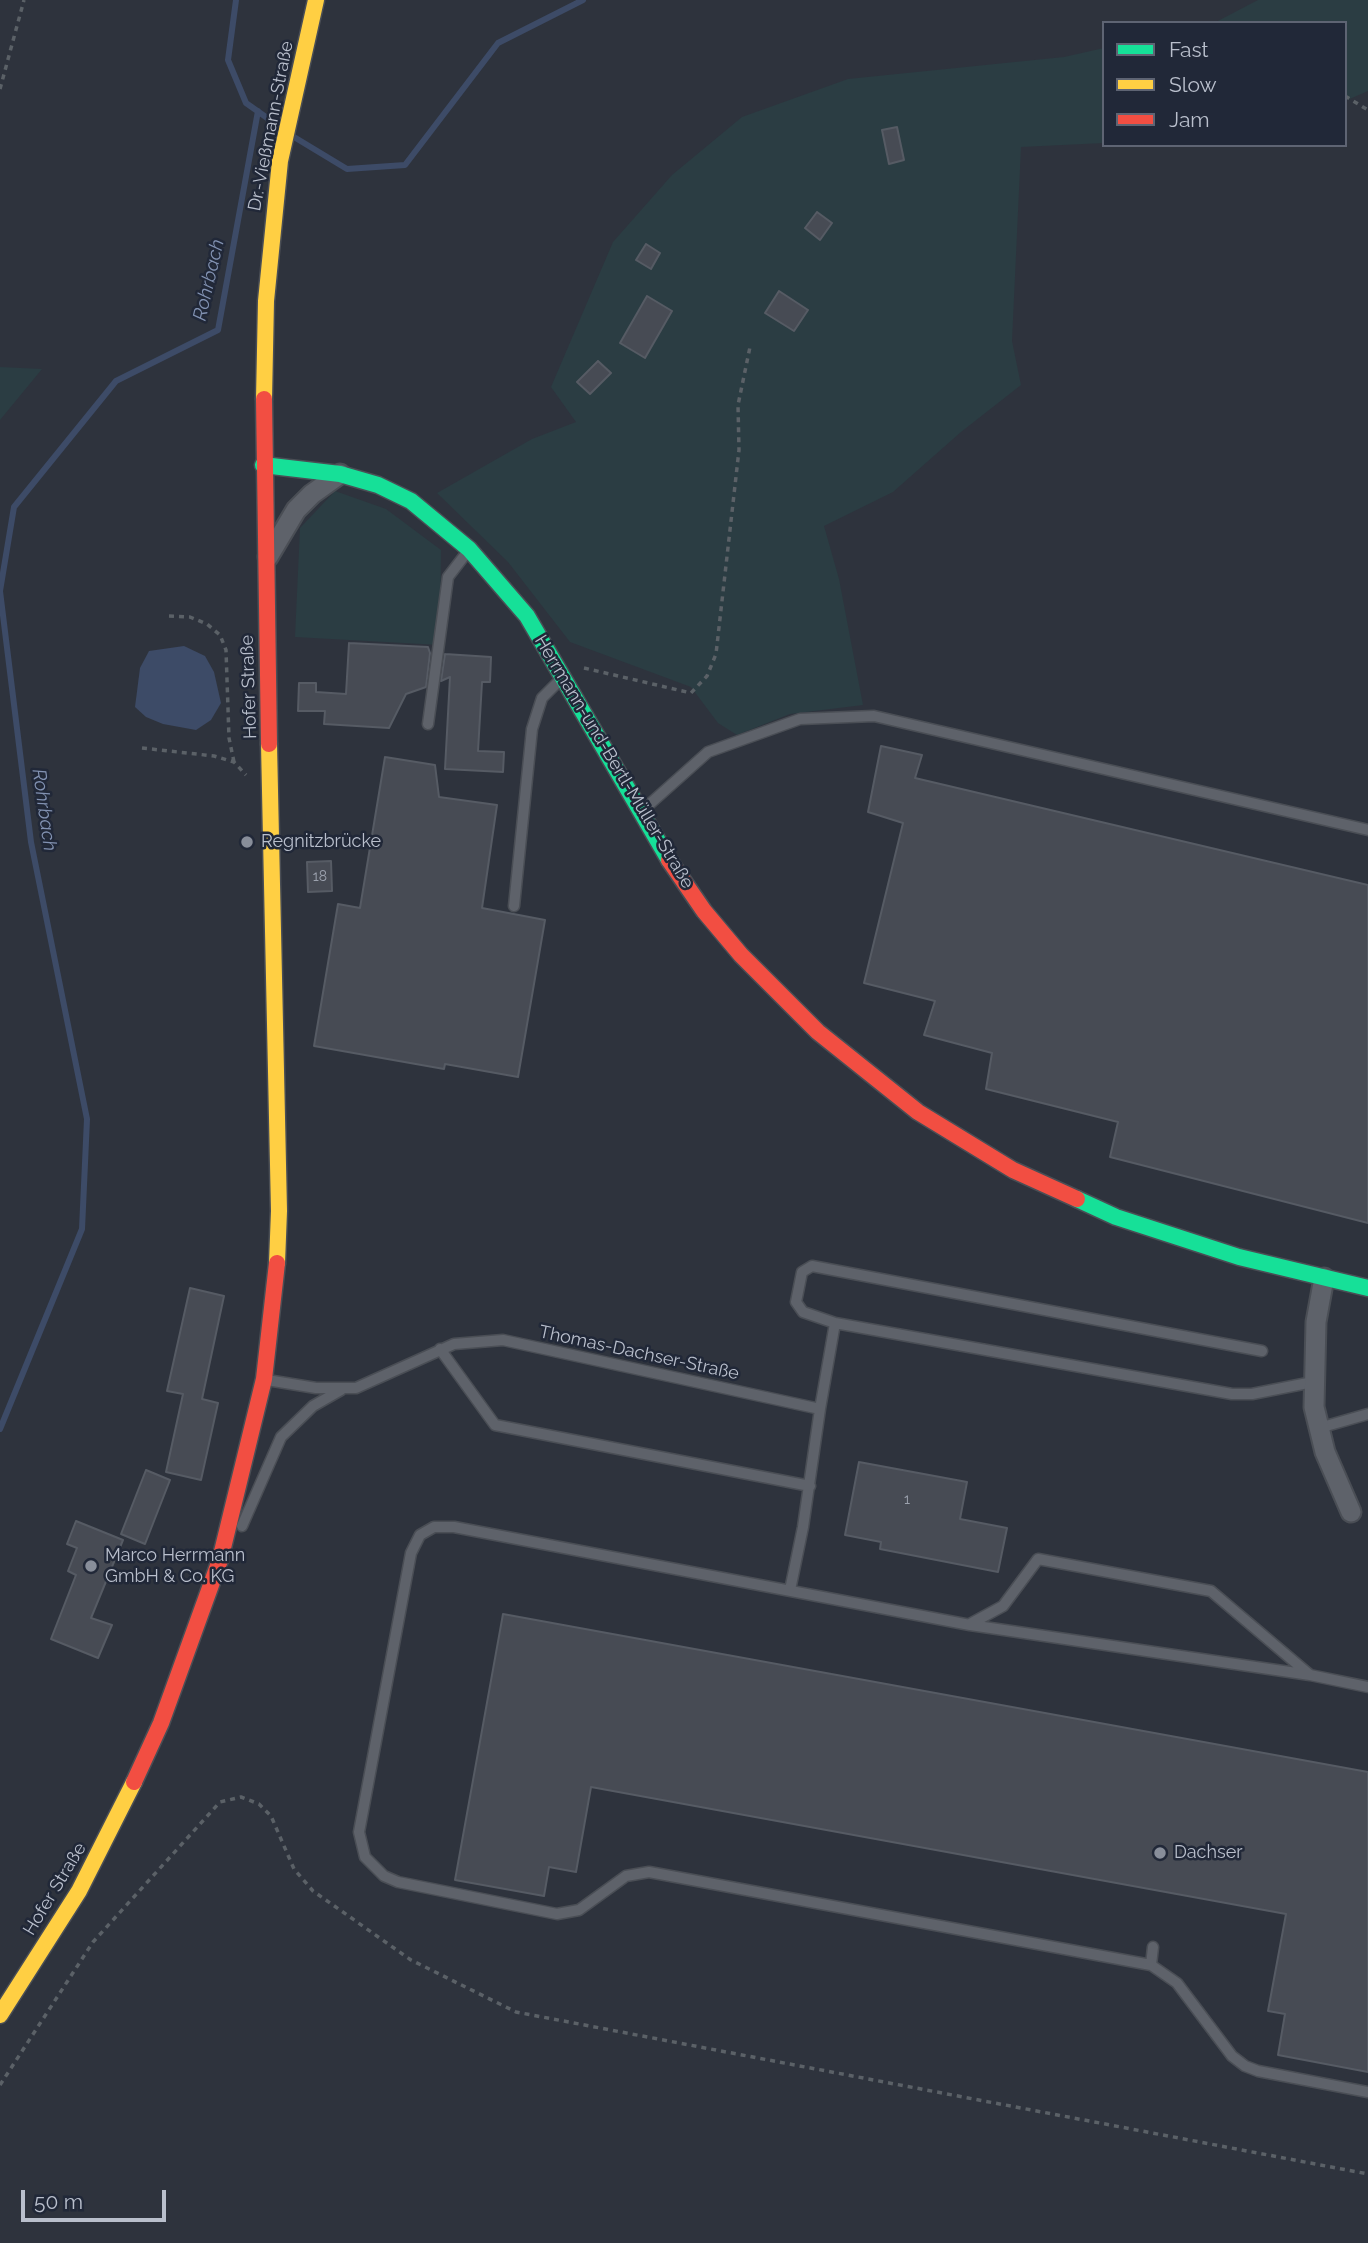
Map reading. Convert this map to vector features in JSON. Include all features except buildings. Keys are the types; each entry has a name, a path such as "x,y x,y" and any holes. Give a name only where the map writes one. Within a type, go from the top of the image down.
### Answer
{"main road":[{"name":"Dr.-Vießmann-Straße","path":"263,465 266,301 280,161 316,0"},
{"name":"Herrmann-und-Bertl-Müller-Straße","path":"263,465 341,474 378,485 411,501 469,549 527,616 640,812 704,911 741,955 846,1057 918,1112 1013,1170 1076,1201 1200,1245 1368,1288"},
{"name":"Hofer Straße","path":"0,2015 79,1891 118,1816 161,1723 220,1560 254,1430 264,1380 276,1278 279,1210 263,465"}],"street":[{"path":"265,565 296,510 312,494 341,474"},
{"path":"1324,1278 1316,1322 1312,1381 1319,1429 1332,1472 1351,1511"}],"lane":[{"path":"428,724 448,577 469,549"},
{"path":"514,906 532,729 542,698 564,676"},
{"path":"640,812 708,752 800,719 874,716 1368,830"},
{"path":"1262,1351 812,1266 802,1272 796,1302 803,1312 835,1323 1232,1394 1252,1394 1312,1381"},
{"path":"789,1590 803,1527 835,1323"},
{"name":"Thomas-Dachser-Straße","path":"342,1390 372,1383 440,1349 469,1341 503,1340 820,1409"},
{"path":"440,1349 495,1425 810,1486"},
{"path":"264,1380 342,1390"},
{"path":"220,1560 234,1541 281,1437 313,1406 342,1390"},
{"path":"1319,1429 1368,1414"},
{"path":"1368,1687 1310,1675 970,1625 454,1527 426,1531 415,1544 406,1579 359,1832 365,1857 384,1876 398,1882 557,1914 579,1910 626,1876 649,1872 1151,1965 1177,1983 1232,2056 1245,2066 1258,2071 1368,2092"},
{"path":"970,1625 1003,1606 1038,1559 1211,1591 1310,1675"},
{"path":"1151,1965 1153,1947"}],"path":[{"path":"0,89 24,0"},
{"path":"1347,97 1368,110"},
{"path":"554,661 691,693 707,676 716,654 739,450 738,405 750,347"},
{"path":"169,616 190,617 208,624 220,635 226,650 229,738 234,762 240,771 271,791"},
{"path":"142,748 214,756 234,762"},
{"path":"0,2085 93,1942 220,1802 241,1797 259,1804 271,1816 294,1869 313,1891 411,1960 516,2012 1368,2174"}],"shaded area":[{"path":"1258,0 1368,0 1368,91 1347,100 1347,21 1218,21"},
{"path":"1102,48 1102,143 1021,147 1012,341 1021,385 961,432 893,492 824,526 839,579 863,705 790,714 737,735 718,723 691,687 570,642 508,562 437,493 532,439 576,422 551,387 613,242 672,175 742,117 848,79 1064,57"},
{"path":"0,367 42,369 0,420"},
{"path":"335,491 386,509 441,550 440,645 295,637 300,528"}],"water":[{"path":"184,646 205,656 214,672 221,703 211,720 196,730 163,724 146,717 135,707 140,668 149,651"}],"waterway":[{"path":"236,0 228,60 246,103 280,127"},
{"path":"294,137 347,169 405,165 498,43 583,0"},
{"name":"Rohrbach","path":"0,1429 82,1229 87,1119 31,842 0,591 14,507 116,381 218,330 258,111"}],"traffic: fast":[{"path":"263,465 340,474 378,485 411,501 469,549 527,616 669,860"},
{"path":"1077,1199 1116,1217 1239,1257 1368,1288"}],"traffic: slow":[{"path":"264,399 266,301 280,161 316,0"},
{"path":"269,744 279,1211 277,1263"},
{"path":"0,2015 79,1891 134,1782"}],"traffic: jam":[{"path":"264,399 269,744"},
{"path":"669,860 704,911 741,955 818,1032 918,1112 1013,1170 1077,1199"},
{"path":"134,1782 161,1723 220,1560 264,1379 277,1263"}],"place":[{"name":"Regnitzbrücke","path":"247,842"},
{"name":"Marco Herrmann GmbH & Co. KG","path":"91,1566"},
{"name":"Dachser","path":"1160,1853"}]}
